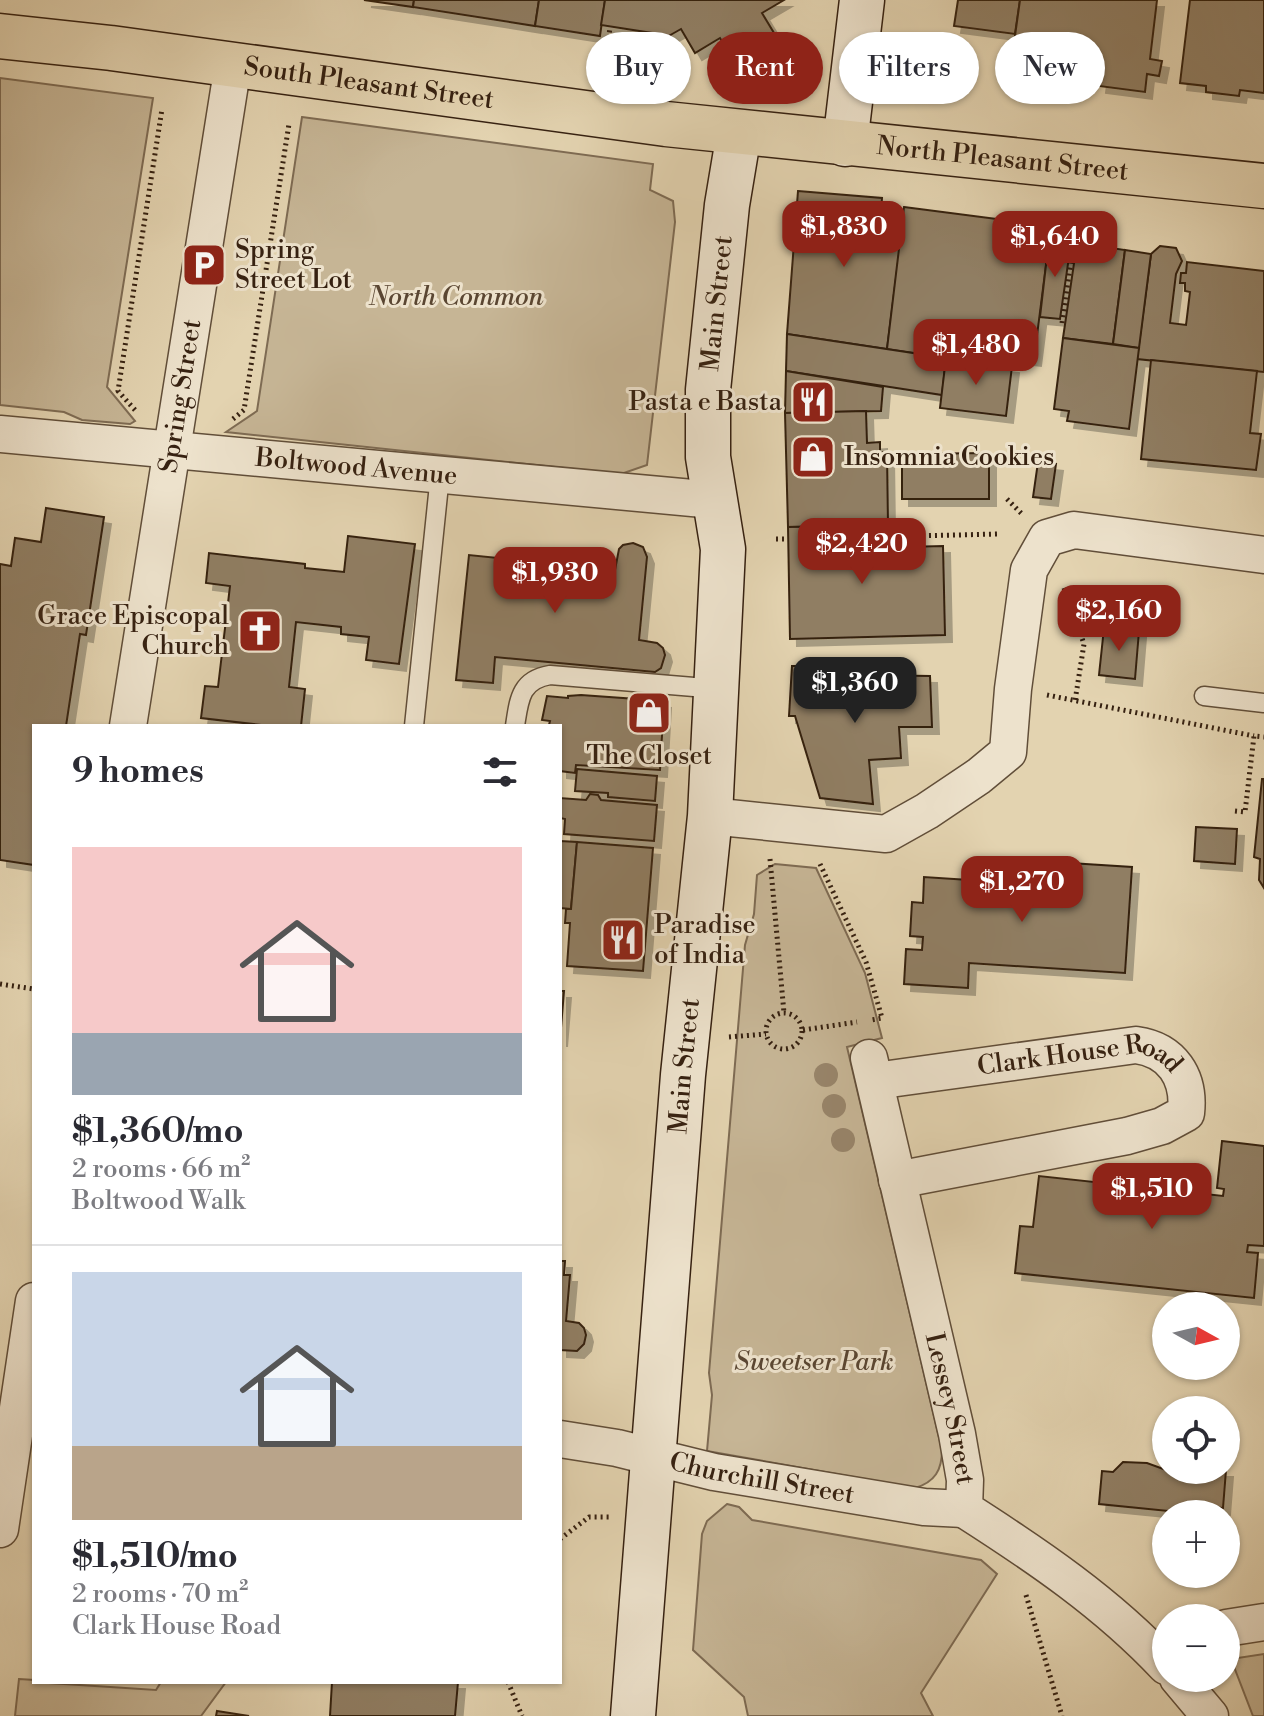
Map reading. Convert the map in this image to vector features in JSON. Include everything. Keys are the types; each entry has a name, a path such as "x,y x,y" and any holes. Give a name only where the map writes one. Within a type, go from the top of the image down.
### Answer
{"main road":[{"path":"845,144 862,0"},
{"name":"South Pleasant Street","path":"0,36 111,48 739,133"},
{"name":"North Pleasant Street","path":"739,133 1264,186"},
{"name":"Main Street","path":"633,1716 683,1075 710,816 723,549 708,457 708,390 727,205 739,133"}],"street":[{"name":"Spring Street","path":"128,724 233,65"},
{"name":"Boltwood Avenue","path":"0,434 714,500"},
{"path":"710,816 886,834 979,776 1008,752 1029,570 1047,538 1074,530 1264,555"},
{"name":"Clark House Road","path":"872,1069 1136,1045 1153,1047 1168,1056 1188,1095 1186,1113 1162,1126 1127,1136 897,1180"},
{"name":"Lessey Street","path":"872,1069 957,1434 965,1480 964,1509 1018,1543 1152,1644"},
{"path":"0,1529 20,1357 32,1309"},
{"name":"Churchill Street","path":"562,1439 714,1472 924,1507 964,1509"},
{"path":"1240,1626 1264,1622"},
{"path":"1190,1692 1210,1716"}],"lane":[{"path":"414,724 440,475"},
{"path":"515,724 524,687 550,675 718,689"},
{"path":"1204,696 1264,703"}],"path":[{"path":"609,32 610,28"},
{"path":"145,420 118,391 162,109"},
{"path":"228,424 244,410 289,124"},
{"path":"1062,323 1077,220"},
{"path":"869,537 999,534"},
{"path":"776,539 787,539"},
{"path":"1013,689 1264,737"},
{"path":"1235,811 1245,812 1254,736"},
{"path":"769,856 784,1013"},
{"path":"803,1030 882,1018 866,962 817,858"},
{"path":"0,984 32,989"},
{"path":"784,1013 798,1020 803,1030 799,1042 789,1049 772,1045 766,1034 772,1017 784,1013"},
{"path":"729,1037 766,1034"},
{"path":"562,1537 589,1517 612,1517"},
{"path":"1022,1583 1062,1716"},
{"path":"509,1684 522,1716"}],"green space":[{"path":"0,78 153,98 107,387 135,421 130,424 82,420 64,412 0,405"},
{"name":"North Common","path":"302,117 653,164 650,190 673,201 675,222 647,465 621,474 226,432 257,411"},
{"name":"Sweetser Park","path":"775,864 816,868 865,973 882,1038 847,1047 942,1450 941,1464 936,1474 915,1488 707,1451 712,1395 709,1373 745,945 754,914 757,875"},
{"path":"727,1504 739,1507 752,1520 981,1560 997,1574 921,1693 933,1716 748,1716 744,1697 693,1650 702,1534 707,1521"},
{"path":"1264,1654 1264,1716 1253,1716 1240,1682 1240,1658"},
{"path":"19,1679 32,1680 32,1684 156,1690 160,1684 225,1684 201,1716 15,1716"}],"building":[{"path":"364,0 414,0 413,7"},
{"path":"414,0 539,0 535,26 413,7"},
{"path":"539,0 605,0 601,32 586,34 535,26"},
{"path":"605,0 784,0 762,13 773,32 707,32 707,46 695,53 691,46 691,32 681,29 676,32 646,32 601,25"},
{"path":"958,0 1020,0 1015,32 954,26"},
{"path":"1020,0 1157,0 1150,59 1162,61 1159,76 1147,74 1145,92 1105,87 1105,32 1016,32"},
{"path":"1190,0 1264,0 1264,93 1240,90 1239,96 1206,92 1206,86 1180,83"},
{"path":"798,191 882,198 881,213 904,215 887,349 787,334"},
{"path":"904,207 1051,226 1034,359 962,351 961,360 887,349"},
{"path":"1049,239 1071,243 1060,319 1040,317"},
{"path":"1077,243 1125,250 1113,344 1063,338"},
{"path":"1160,246 1176,248 1182,261 1176,274 1170,323 1186,325 1190,292 1185,291 1185,283 1180,283 1181,273 1186,273 1187,262 1264,271 1264,372 1137,359 1151,254"},
{"path":"1125,250 1151,254 1139,348 1113,344"},
{"path":"787,334 946,358 942,395 786,371"},
{"path":"1063,338 1139,348 1129,429 1067,421 1069,411 1054,409"},
{"path":"946,358 1012,366 1006,416 940,408"},
{"path":"1151,360 1257,371 1250,433 1261,434 1256,470 1141,459"},
{"path":"786,371 883,387 881,411 785,413"},
{"path":"866,411 867,443 880,442 880,452 887,452 888,525 788,527 785,413"},
{"path":"989,453 989,499 902,499 902,454"},
{"path":"1038,462 1056,464 1051,499 1033,497"},
{"path":"46,508 104,517 86,635 80,634 66,724 32,724 32,865 0,860 0,564 11,566 15,538 41,542"},
{"path":"865,526 865,548 943,546 945,635 790,639 788,527"},
{"name":"Grace Episcopal Church","path":"348,536 415,544 399,664 366,660 369,637 341,634 341,627 296,622 289,687 305,689 301,724 253,724 201,718 205,686 218,687 230,586 206,583 209,553 305,564 305,568 344,572"},
{"path":"633,543 643,547 647,557 639,640 657,643 663,648 665,655 661,668 655,672 495,657 493,683 456,680 469,555 615,570 619,549"},
{"path":"1104,628 1139,631 1135,679 1099,675"},
{"path":"792,666 804,666 803,674 930,676 932,727 899,727 901,758 869,760 873,804 820,798 795,716 789,716"},
{"path":"547,696 664,701 660,770 576,765 575,773 562,771 562,724 549,724 550,721 542,720"},
{"path":"577,769 657,776 655,801 575,791"},
{"path":"1262,779 1264,888 1259,880 1260,859 1254,857"},
{"path":"590,794 598,795 601,800 657,805 654,841 564,834 562,798 586,800"},
{"path":"1196,827 1237,829 1235,864 1194,861"},
{"path":"562,841 577,842 571,909 562,908"},
{"path":"577,842 653,848 643,971 567,966 570,923 565,923 566,909 571,909"},
{"path":"1038,861 1132,867 1125,973 969,963 968,988 904,984 906,949 922,950 923,937 910,936 912,902 923,903 924,877 984,881 984,892 1020,894 1021,869 1037,870"},
{"path":"1222,1141 1264,1146 1264,1246 1248,1245 1247,1252 1258,1253 1254,1298 1240,1297 1240,1292 1197,1292 1015,1273 1020,1226 1033,1227 1039,1176 1223,1196 1224,1189 1217,1188"},
{"path":"562,1261 565,1261 564,1275 570,1275 566,1321 579,1323 586,1335 584,1344 577,1351 562,1350"},
{"path":"1123,1462 1147,1463 1152,1465 1152,1484 1225,1484 1224,1500 1152,1500 1152,1509 1099,1504 1102,1471 1113,1472"},
{"path":"332,1684 458,1684 455,1716 330,1716"},
{"path":"217,1711 249,1716 216,1716"}],"place":[{"name":"Spring Street Lot","path":"204,265"},
{"name":"Pasta e Basta","path":"813,402"},
{"name":"Insomnia Cookies","path":"813,457"},
{"name":"Grace Episcopal Church","path":"260,631"},
{"name":"The Closet","path":"649,713"},
{"name":"Paradise of India","path":"623,940"}]}
